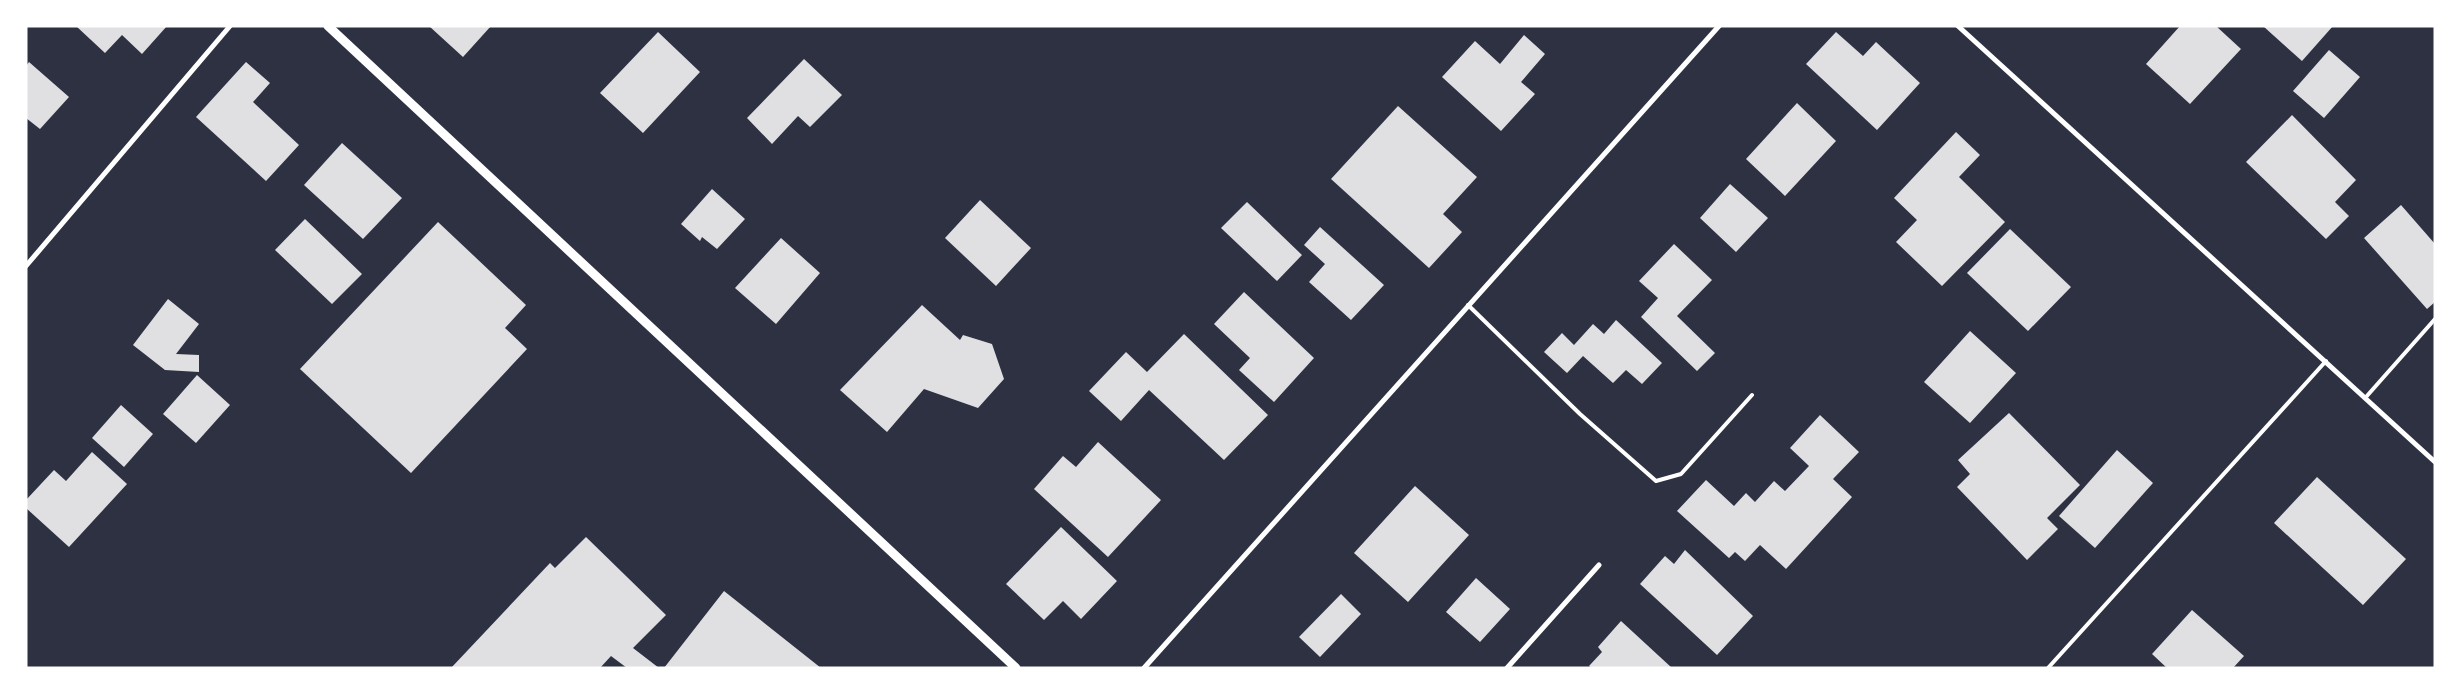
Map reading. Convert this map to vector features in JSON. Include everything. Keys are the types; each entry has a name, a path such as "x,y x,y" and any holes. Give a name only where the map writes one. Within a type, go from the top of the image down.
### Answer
{"street":[{"path":"26,266 230,26"},
{"path":"328,26 1016,668"},
{"path":"1144,668 1719,26"},
{"path":"1958,26 2435,462"},
{"path":"1507,668 1599,565"}],"lane":[{"path":"1468,305 1580,414 1656,481 1681,474 1752,395"},
{"path":"2366,398 2435,319"},
{"path":"2048,668 2326,361"}],"building":[{"path":"76,26 167,26 142,54 122,35 105,53"},
{"path":"429,26 491,26 463,57"},
{"path":"2180,26 2216,26 2241,49 2190,104 2146,64"},
{"path":"2263,26 2333,26 2302,61"},
{"path":"658,32 700,72 643,133 600,93"},
{"path":"1836,32 1863,56 1876,42 1920,83 1877,130 1806,64"},
{"path":"1524,35 1545,54 1521,82 1535,94 1501,131 1442,77 1475,41 1500,64"},
{"path":"2329,50 2360,77 2324,118 2293,91"},
{"path":"804,59 842,95 810,127 798,116 772,144 747,118"},
{"path":"29,62 69,97 40,129 26,118 26,66"},
{"path":"246,62 270,83 253,102 299,145 266,181 196,117"},
{"path":"1797,103 1836,141 1785,196 1746,159"},
{"path":"1398,106 1477,177 1443,214 1462,232 1429,268 1331,179"},
{"path":"2292,115 2356,180 2335,202 2349,216 2326,239 2246,162"},
{"path":"1956,132 1980,155 1959,177 2005,222 1942,286 1896,242 1917,220 1894,198"},
{"path":"342,143 402,198 363,239 304,185"},
{"path":"1730,184 1768,218 1736,252 1700,218"},
{"path":"712,189 745,219 717,249 702,237 700,241 681,224"},
{"path":"980,200 1031,248 996,286 945,238"},
{"path":"1247,202 1302,255 1277,281 1221,228"},
{"path":"2401,205 2435,244 2435,302 2427,309 2364,238"},
{"path":"305,219 362,274 332,304 275,250"},
{"path":"438,222 526,305 505,328 527,349 411,473 300,369"},
{"path":"1320,227 1384,285 1351,320 1309,282 1325,264 1304,245"},
{"path":"2010,229 2071,287 2028,331 1967,273"},
{"path":"781,238 820,273 776,324 735,288"},
{"path":"1674,244 1712,280 1677,316 1715,353 1697,371 1641,317 1658,298 1639,281"},
{"path":"1244,292 1314,358 1274,402 1239,370 1250,358 1214,324"},
{"path":"168,299 199,324 176,354 199,355 199,372 165,370 133,345"},
{"path":"922,305 960,340 963,335 992,344 1004,379 978,408 924,389 887,432 840,390"},
{"path":"1616,320 1662,363 1642,384 1626,370 1613,383 1583,356 1567,373 1544,352 1562,333 1574,345 1593,324 1604,334"},
{"path":"1970,331 2016,373 1970,423 1924,382"},
{"path":"1184,334 1268,415 1224,460 1149,390 1121,421 1089,391 1126,352 1147,372"},
{"path":"197,375 230,405 196,443 163,414"},
{"path":"121,405 153,434 124,467 92,438"},
{"path":"2009,413 2080,485 2047,518 2058,529 2027,560 1957,487 1970,474 1958,460"},
{"path":"1820,415 1859,452 1833,479 1852,497 1786,569 1760,545 1745,561 1735,552 1729,558 1677,511 1706,480 1734,506 1746,493 1755,502 1774,481 1785,491 1809,466 1790,448"},
{"path":"1098,442 1161,500 1108,557 1034,489 1063,456 1076,467"},
{"path":"2117,450 2153,483 2095,548 2059,516"},
{"path":"92,452 127,484 69,547 26,508 26,500 54,470 66,481"},
{"path":"2317,477 2406,559 2363,605 2274,523"},
{"path":"1415,486 1469,535 1408,602 1354,553"},
{"path":"1061,527 1117,581 1081,619 1063,601 1044,620 1006,584"},
{"path":"586,537 666,615 633,648 659,668 627,668 611,656 600,668 451,668 550,563 555,568"},
{"path":"1685,550 1753,616 1717,655 1640,584 1665,556 1674,564"},
{"path":"1476,578 1510,609 1480,642 1446,612"},
{"path":"724,591 821,668 664,668"},
{"path":"1341,594 1361,614 1320,657 1299,637"},
{"path":"2192,610 2244,656 2233,668 2167,668 2152,654"},
{"path":"1621,621 1672,668 1592,668 1589,666 1602,652 1598,647"}]}
